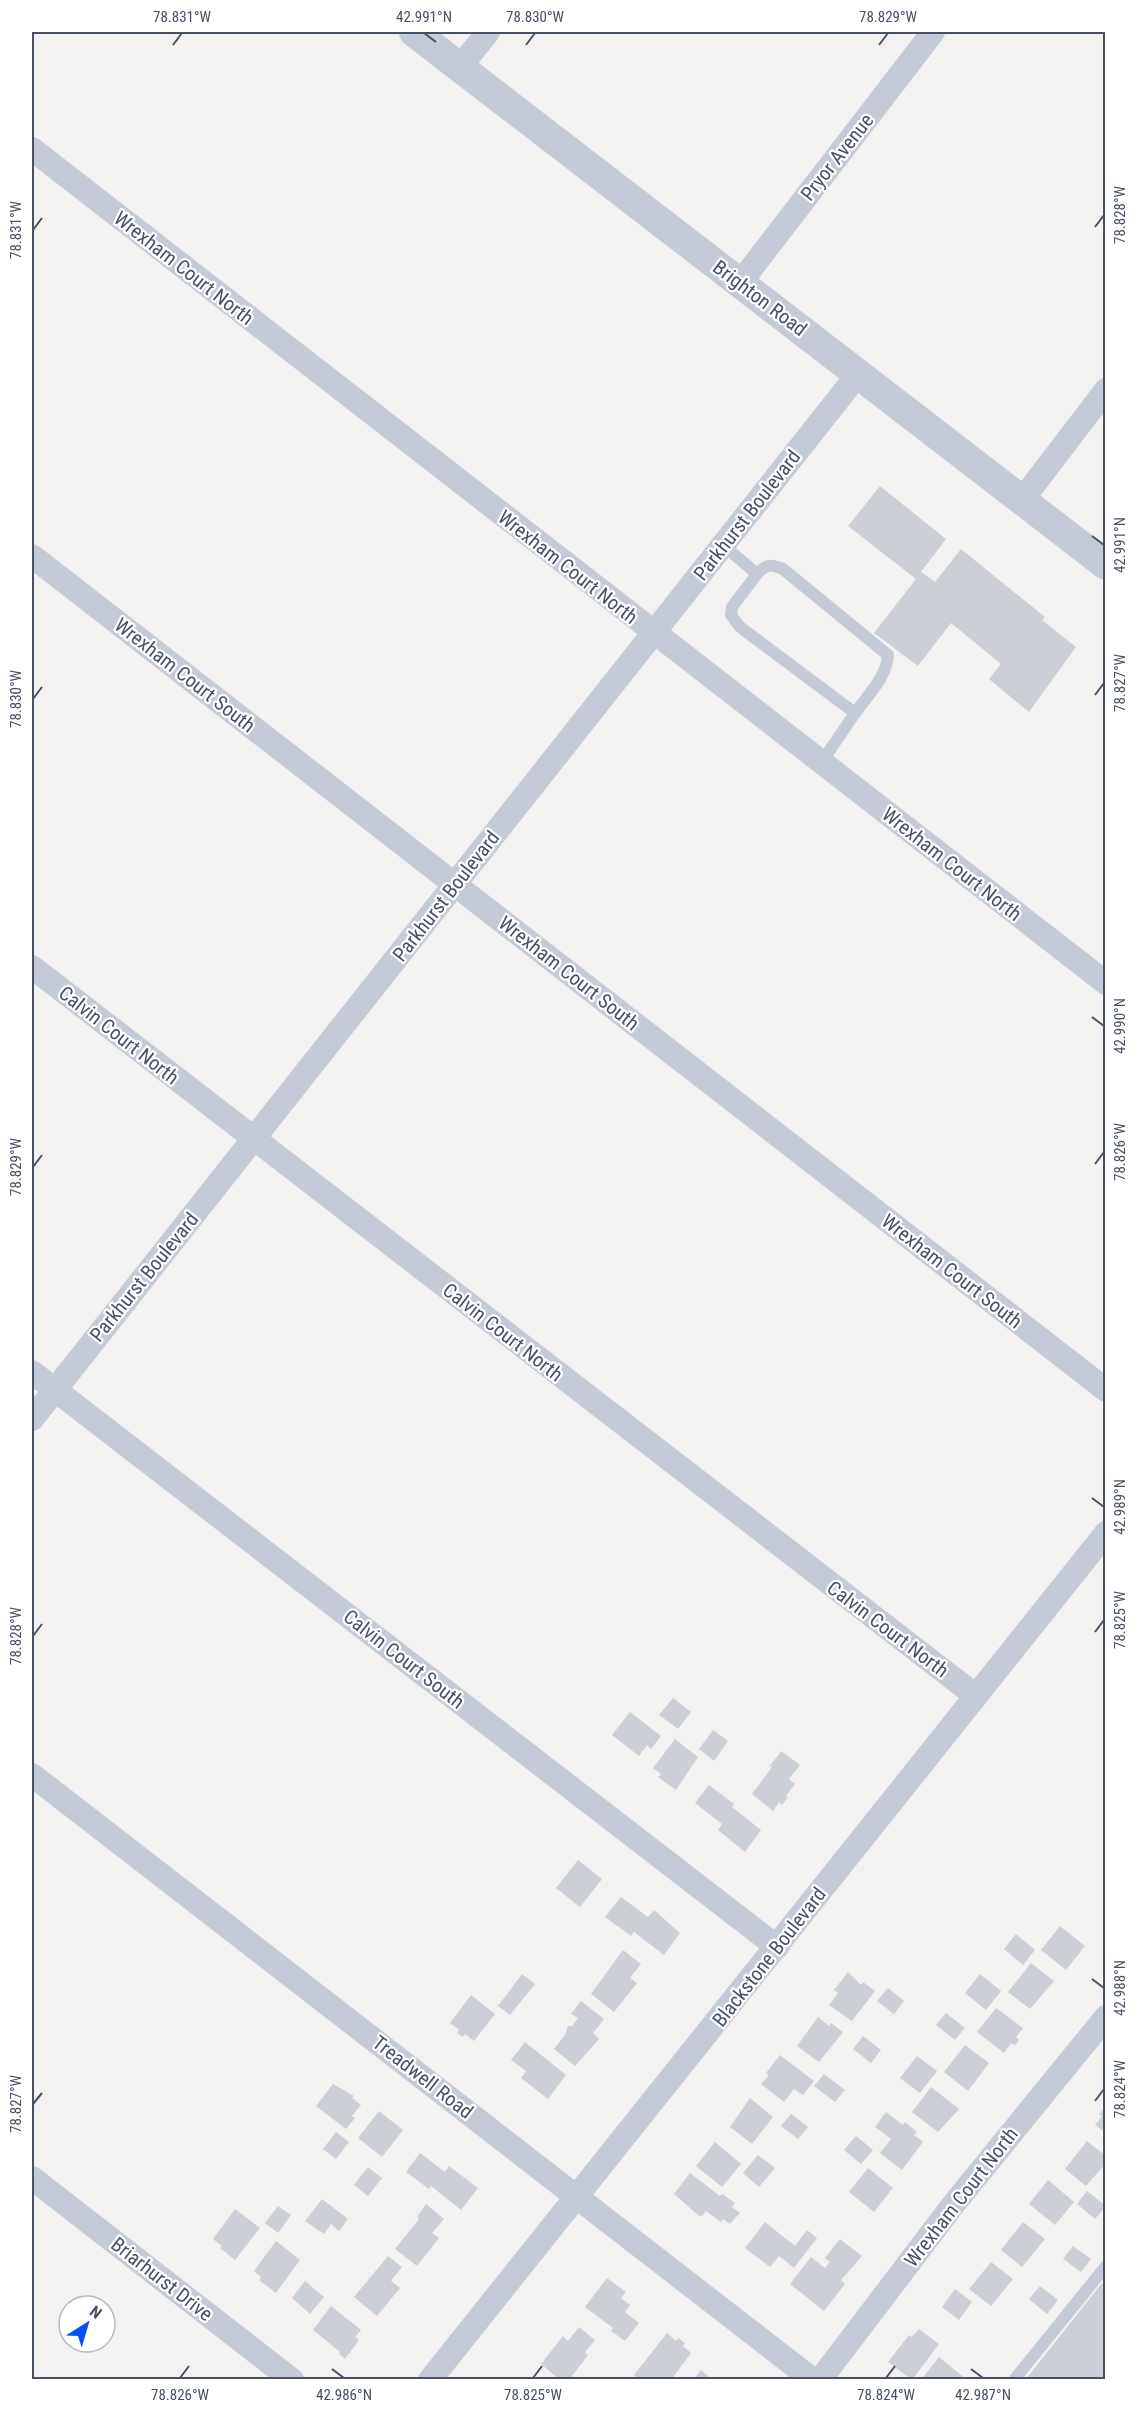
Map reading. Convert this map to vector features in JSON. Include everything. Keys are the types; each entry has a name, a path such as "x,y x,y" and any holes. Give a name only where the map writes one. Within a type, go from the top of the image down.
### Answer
{"street":[{"name":"Brighton Road","path":"414,32 1106,564"},
{"path":"460,67 488,32"},
{"name":"Pryor Avenue","path":"740,283 933,32"},
{"name":"Wrexham Court North","path":"32,149 1106,983"},
{"name":"Parkhurst Boulevard","path":"32,1419 859,373"},
{"path":"1022,500 1106,390"},
{"name":"Wrexham Court South","path":"32,556 1106,1390"},
{"name":"Calvin Court North","path":"32,967 976,1696"},
{"name":"Calvin Court South","path":"32,1372 777,1947"},
{"name":"Blackstone Boulevard","path":"430,2379 578,2197 1106,1533"},
{"name":"Treadwell Road","path":"32,1775 813,2379"},
{"name":"Wrexham Court North","path":"820,2379 953,2205 1106,2017"},
{"name":"Briarhurst Drive","path":"32,2178 292,2379"}],"lane":[{"path":"723,545 757,574"},
{"path":"821,763 883,674 888,655 783,569 772,565 764,566 732,607 731,615 740,627 855,713"},
{"path":"1014,2379 1106,2266"}],"building":[{"path":"880,486 946,539 921,572 935,582 961,549 1045,617 1042,620 1076,647 1029,712 989,679 1001,664 951,623 918,666 874,633 916,579 848,526"},
{"path":"673,1698 691,1712 678,1729 659,1715"},
{"path":"630,1712 661,1736 651,1749 647,1745 639,1756 612,1735"},
{"path":"713,1730 728,1741 714,1761 699,1749"},
{"path":"675,1739 698,1757 676,1790 658,1777 661,1774 653,1768"},
{"path":"781,1751 800,1765 789,1779 795,1784 786,1796 788,1797 782,1805 779,1802 773,1811 752,1794"},
{"path":"709,1785 734,1804 732,1807 761,1830 745,1852 718,1830 722,1824 695,1803"},
{"path":"578,1860 602,1879 580,1907 556,1888"},
{"path":"621,1897 648,1917 654,1910 680,1933 664,1955 634,1932 631,1936 605,1917"},
{"path":"1060,1926 1085,1946 1066,1970 1041,1950"},
{"path":"1016,1934 1035,1950 1023,1965 1004,1949"},
{"path":"623,1950 641,1964 630,1978 637,1983 614,2012 591,1994"},
{"path":"1031,1963 1054,1981 1030,2009 1008,1992"},
{"path":"848,1972 861,1985 863,1982 875,1991 852,2021 829,2005 838,1993 834,1990"},
{"path":"522,1974 535,1984 510,2015 498,2006"},
{"path":"980,1974 1001,1991 986,2010 965,1993"},
{"path":"888,1988 904,2001 894,2014 877,2001"},
{"path":"471,1995 495,2014 474,2041 465,2034 463,2037 457,2033 459,2030 450,2023"},
{"path":"581,2001 604,2019 593,2033 599,2039 575,2066 554,2049 565,2035 568,2026 572,2026 578,2018 571,2014"},
{"path":"996,2008 1023,2028 1016,2037 1019,2040 1015,2045 1011,2043 1004,2053 977,2032"},
{"path":"946,2013 965,2028 955,2040 936,2025"},
{"path":"818,2017 829,2026 831,2023 843,2032 819,2062 797,2046"},
{"path":"863,2036 881,2050 871,2063 853,2049"},
{"path":"525,2042 566,2075 548,2099 521,2078 526,2071 511,2060"},
{"path":"965,2045 989,2063 968,2091 944,2072"},
{"path":"780,2055 814,2081 803,2095 794,2089 784,2102 761,2084 769,2075 766,2073"},
{"path":"917,2056 937,2071 920,2093 900,2078"},
{"path":"824,2074 845,2090 835,2102 814,2086"},
{"path":"333,2084 354,2096 352,2098 361,2105 352,2116 355,2118 346,2129 316,2106"},
{"path":"931,2087 959,2109 938,2132 912,2112"},
{"path":"750,2098 773,2117 752,2144 730,2127"},
{"path":"1104,2108 1106,2109 1106,2133 1095,2125 1102,2116 1099,2114"},
{"path":"379,2111 403,2130 382,2157 358,2138"},
{"path":"886,2112 903,2125 905,2122 917,2132 914,2135 923,2142 902,2170 880,2153 891,2139 875,2127"},
{"path":"791,2114 808,2127 798,2139 781,2126"},
{"path":"336,2132 349,2142 336,2159 323,2149"},
{"path":"856,2136 873,2150 861,2164 844,2150"},
{"path":"1087,2141 1106,2156 1106,2163 1086,2186 1065,2169"},
{"path":"715,2142 741,2164 722,2187 696,2166"},
{"path":"420,2153 445,2172 449,2166 478,2188 461,2210 431,2186 429,2189 406,2172"},
{"path":"758,2155 775,2168 759,2187 743,2173"},
{"path":"368,2167 382,2178 368,2196 354,2185"},
{"path":"868,2168 893,2188 874,2212 849,2192"},
{"path":"690,2173 720,2196 722,2194 735,2203 732,2207 740,2213 730,2224 723,2219 721,2222 706,2211 699,2216 674,2194"},
{"path":"1048,2180 1074,2202 1055,2225 1029,2204"},
{"path":"1087,2191 1106,2206 1095,2219 1077,2204"},
{"path":"322,2199 348,2219 339,2231 331,2224 324,2234 305,2221"},
{"path":"426,2204 444,2219 432,2233 439,2238 417,2266 395,2249 419,2219 417,2217"},
{"path":"278,2206 291,2215 278,2233 265,2223"},
{"path":"235,2209 260,2228 235,2260 213,2239"},
{"path":"765,2222 795,2246 807,2230 817,2238 794,2268 779,2256 770,2267 745,2248"},
{"path":"1023,2222 1045,2239 1022,2267 1001,2250"},
{"path":"840,2239 862,2256 841,2280 845,2284 824,2311 790,2284 811,2257 825,2268 830,2262 825,2258"},
{"path":"276,2241 300,2260 276,2293 259,2280 261,2277 254,2271"},
{"path":"1073,2246 1091,2259 1081,2272 1063,2259"},
{"path":"388,2256 402,2267 391,2281 400,2288 377,2316 354,2297"},
{"path":"991,2262 1013,2279 991,2306 969,2289"},
{"path":"607,2278 626,2292 621,2298 630,2305 625,2312 639,2323 625,2341 611,2331 613,2328 585,2307"},
{"path":"305,2281 324,2297 310,2314 292,2298"},
{"path":"1102,2283 1106,2286 1106,2380 1025,2380"},
{"path":"1040,2286 1058,2300 1047,2314 1029,2299"},
{"path":"955,2289 972,2302 959,2320 942,2307"},
{"path":"331,2306 361,2330 355,2337 359,2340 345,2359 339,2354 340,2352 313,2330"},
{"path":"579,2327 595,2340 585,2352 588,2355 569,2380 560,2380 541,2364 563,2336 568,2341"},
{"path":"919,2329 939,2344 912,2380 888,2362 909,2335 912,2337"},
{"path":"667,2333 676,2341 678,2338 685,2343 683,2346 691,2353 671,2380 640,2380 634,2375"},
{"path":"939,2357 967,2380 921,2380"},
{"path":"701,2370 713,2380 693,2380"}]}
